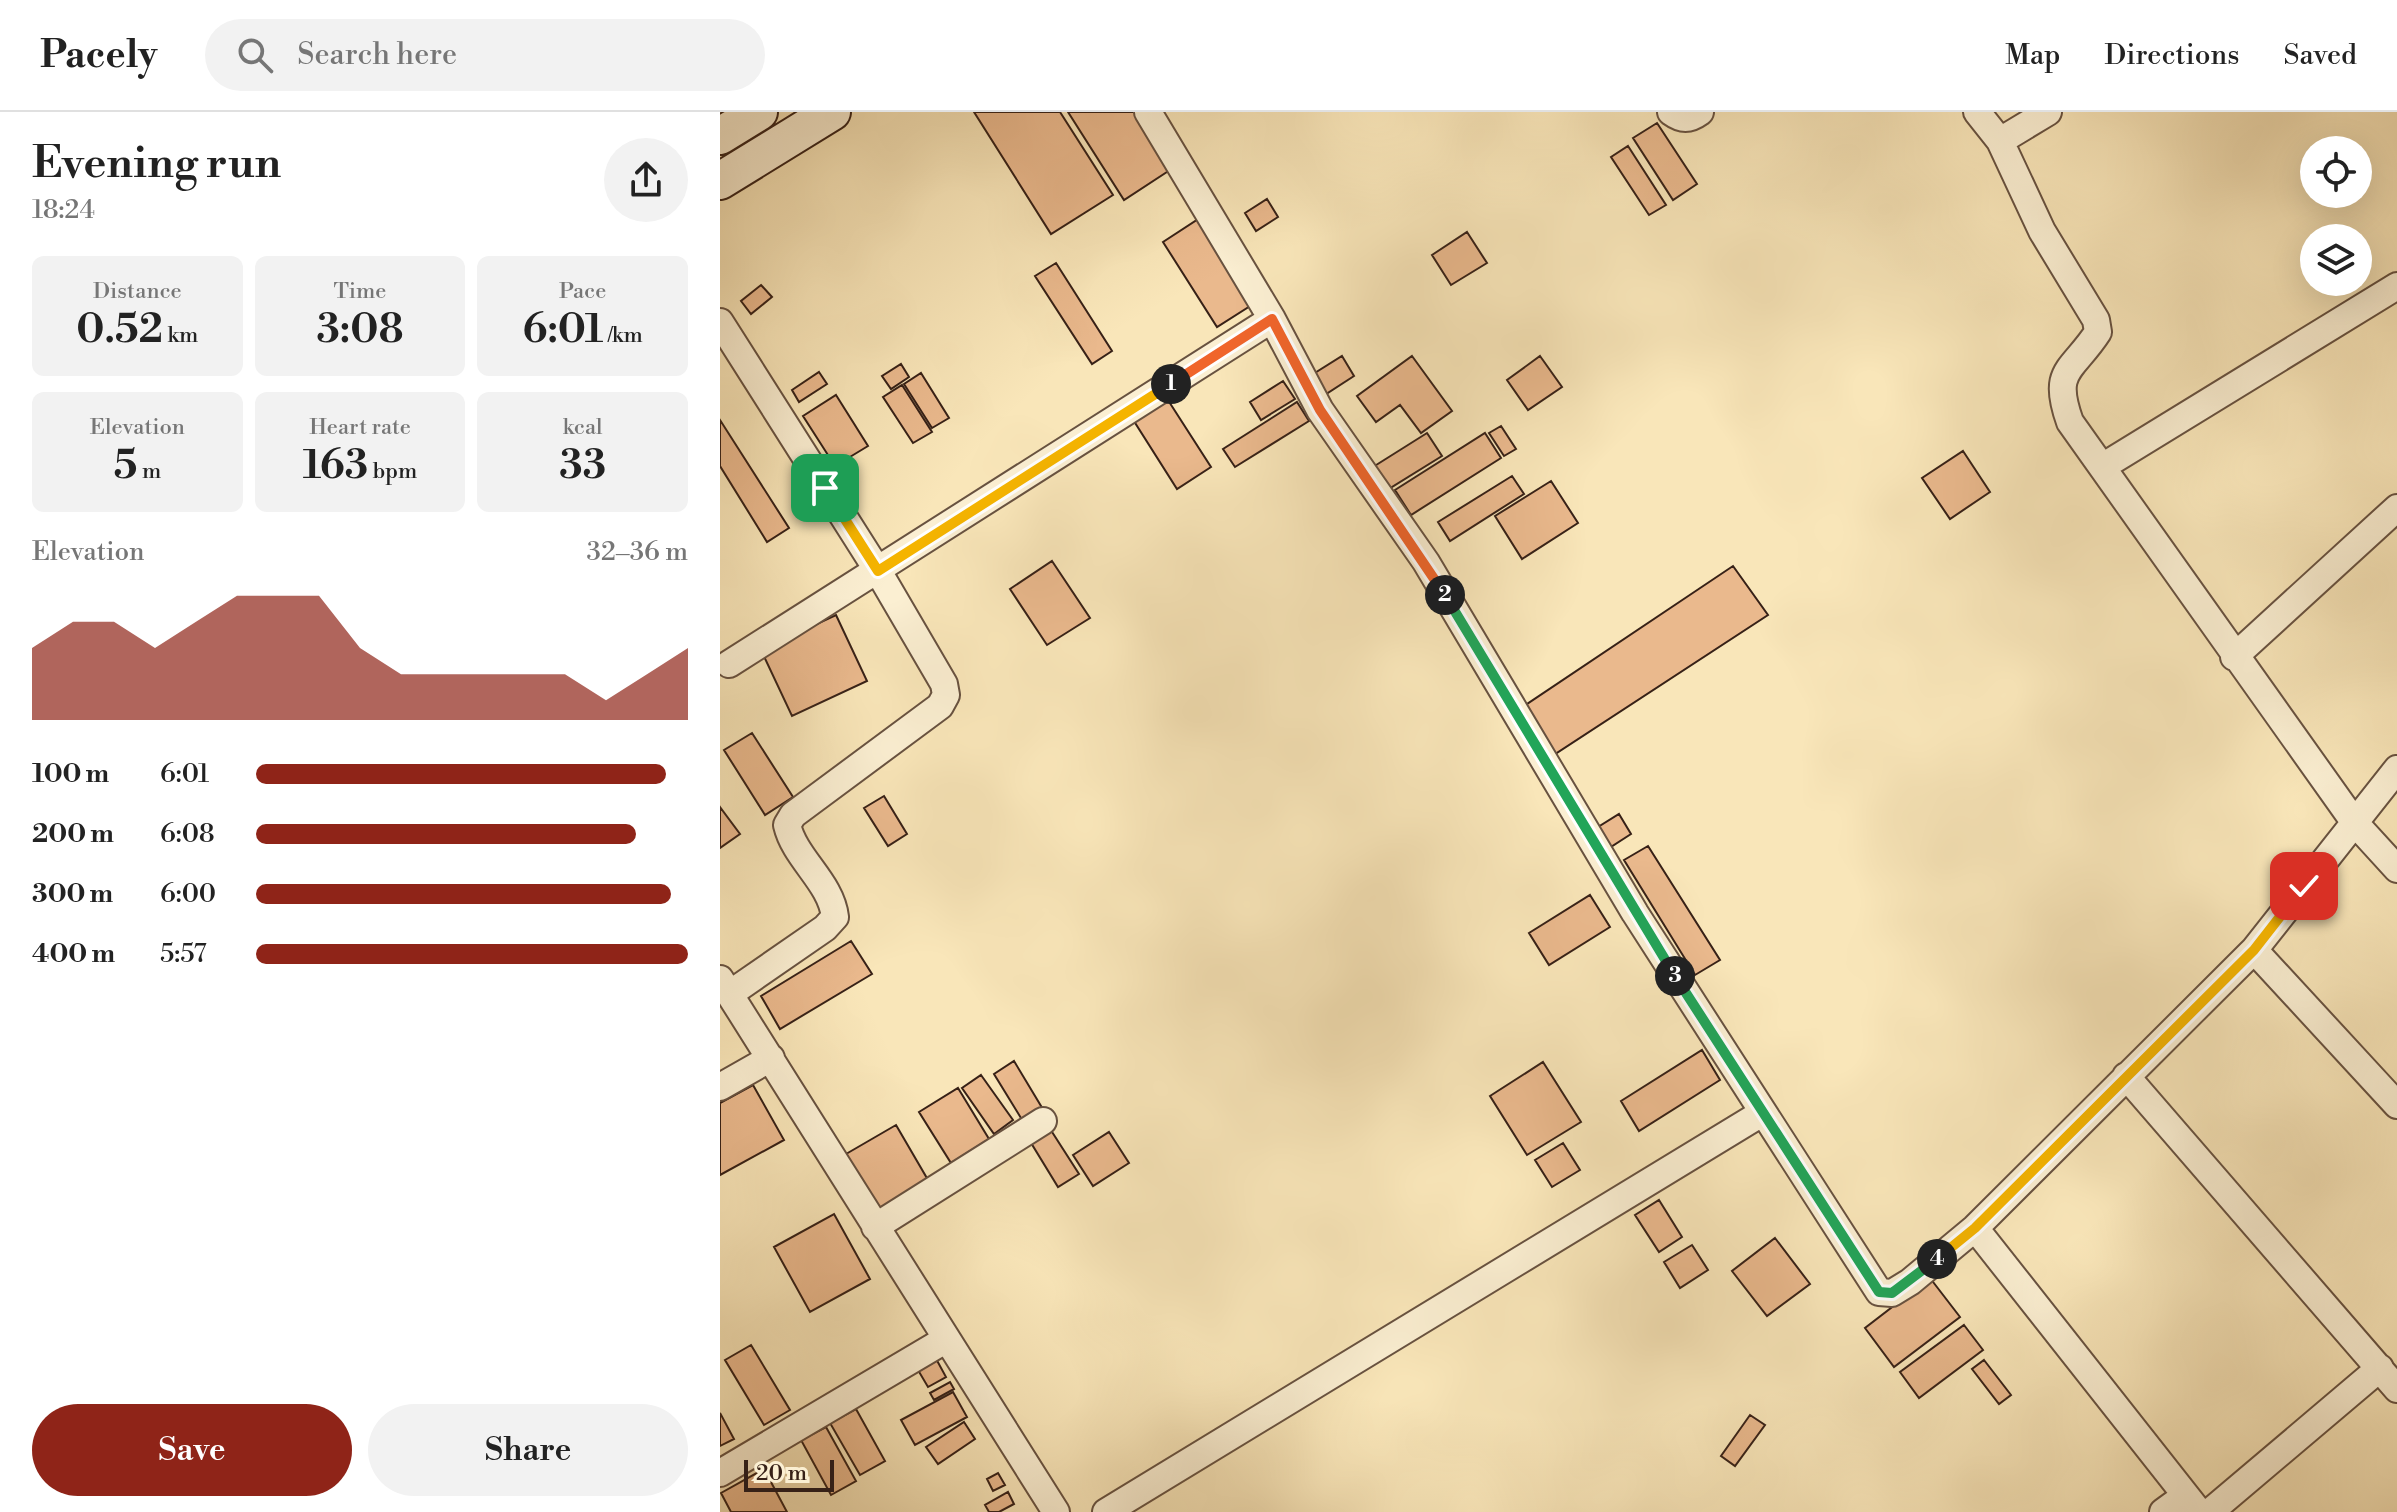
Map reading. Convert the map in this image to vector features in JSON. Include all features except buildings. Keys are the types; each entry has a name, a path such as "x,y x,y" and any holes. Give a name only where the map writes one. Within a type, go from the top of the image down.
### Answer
{"main road":[{"path":"720,136 759,112"},
{"path":"720,181 832,112"}],"street":[{"path":"1148,112 1272,319 1320,410 1426,562 1635,913 1879,1292 1892,1293 1910,1282 1975,1228 2254,950 2397,769"},
{"path":"1671,112 1679,118 1691,118 1700,112"},
{"path":"1977,112 2000,141 2042,231 2096,320 2098,332 2068,369 2061,384 2070,422 2234,657 2355,823 2397,869"},
{"path":"2000,141 2048,112"},
{"path":"2102,467 2397,286"},
{"path":"729,664 1272,319"},
{"path":"720,322 878,571 944,684 946,695 940,706 793,815 787,825 790,840 833,903 835,917 825,928 725,986 1056,1512"},
{"path":"2234,657 2397,508"},
{"path":"2254,950 2397,1105"},
{"path":"720,1087 771,1058"},
{"path":"2126,1076 2397,1389"},
{"path":"1106,1512 1762,1113"},
{"path":"875,1227 1043,1121"},
{"path":"1975,1228 2192,1504 2163,1512"},
{"path":"720,1473 945,1340"},
{"path":"2210,1512 2380,1368"}],"route":[{"path":"825,488 878,571 1272,319 1320,410 1426,562 1635,913 1868,1280 1879,1292 1892,1293 1910,1282 1975,1228 2254,950 2304,886"}]}
